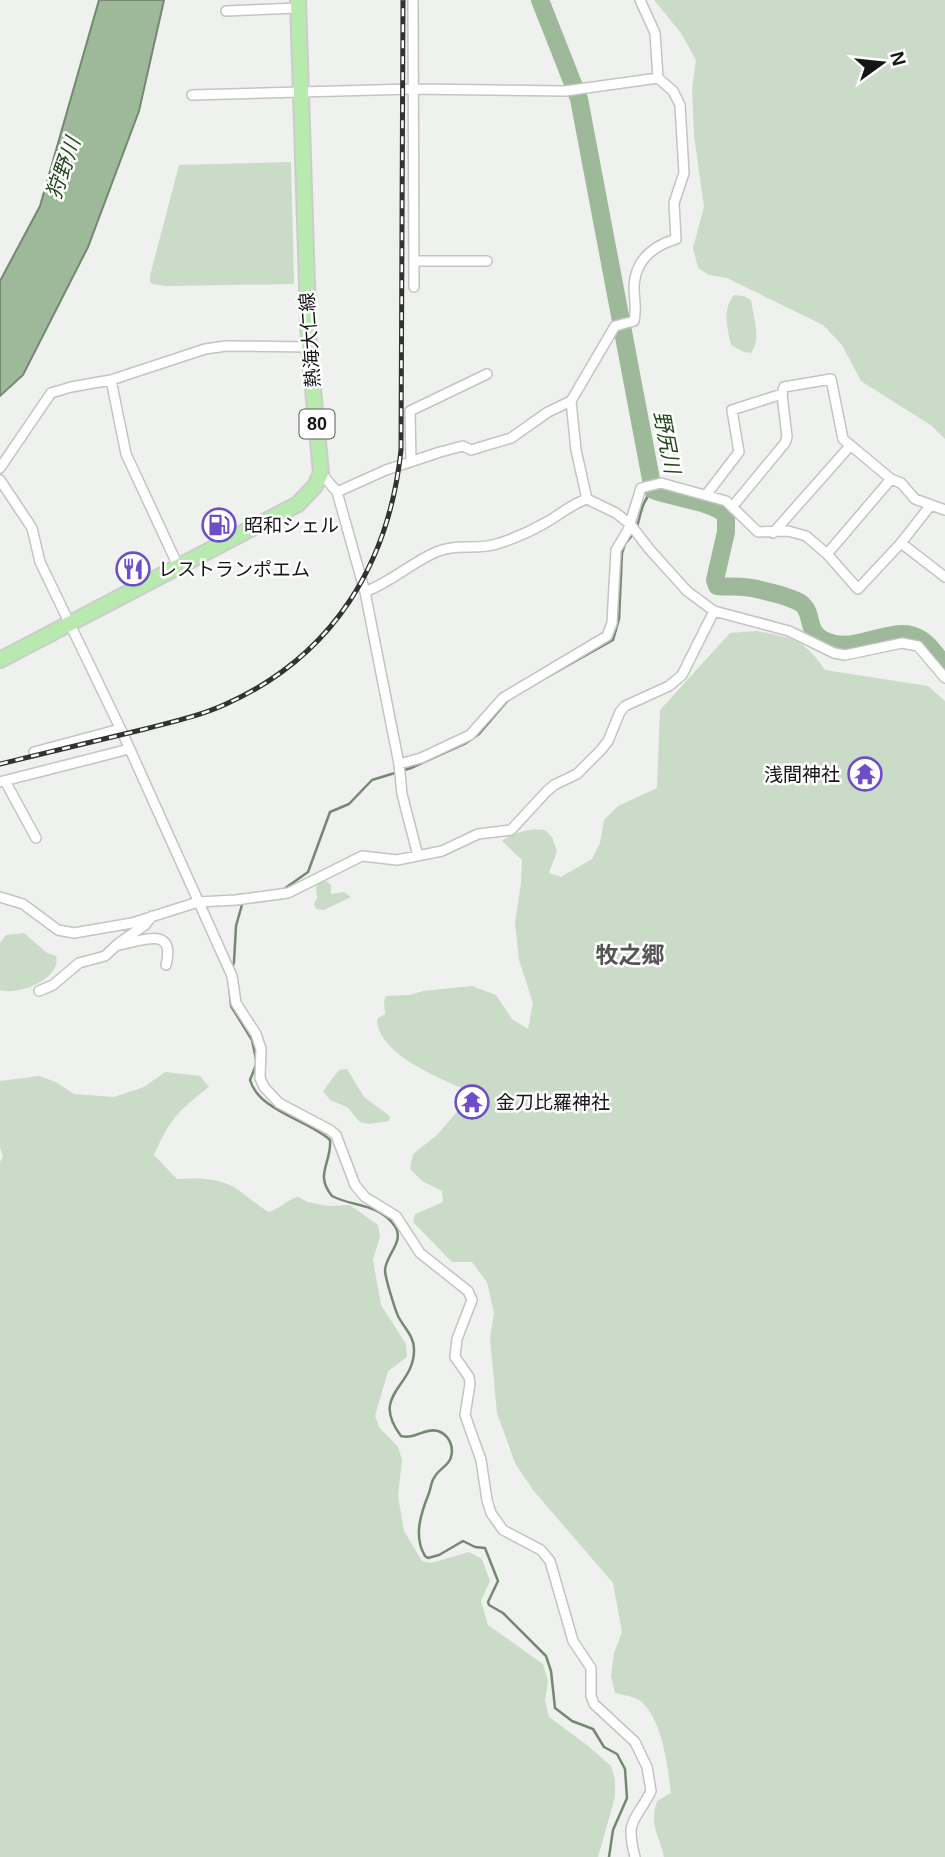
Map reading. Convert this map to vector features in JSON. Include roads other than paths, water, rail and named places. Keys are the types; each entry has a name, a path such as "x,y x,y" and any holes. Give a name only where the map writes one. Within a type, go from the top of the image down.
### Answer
{"main road":[{"name":"熱海大仁線","path":"298,4 309,347 321,473"},
{"path":"0,660 298,504 315,486 321,473"}],"street":[{"path":"413,0 414,288"},
{"path":"337,492 386,470 456,447 463,446 471,450 511,438 548,412 571,401 615,326 634,321 636,272 655,248 676,239 674,203 684,173 678,98 658,78 655,33 640,0"},
{"path":"226,10 298,4"},
{"path":"192,94 412,89 571,90 658,78"},
{"path":"414,261 487,261"},
{"path":"0,468 51,393 111,380 205,349 309,347"},
{"path":"411,461 410,411 486,374"},
{"path":"733,506 785,443 787,437 782,394 784,387 831,379 840,433 850,446 891,479 901,483 915,499 945,510"},
{"path":"111,380 126,454 179,568"},
{"path":"706,495 739,452 732,410 782,394"},
{"path":"571,401 576,450 587,499"},
{"path":"773,533 850,446"},
{"path":"321,473 337,492 365,592 400,769 402,794 418,856"},
{"path":"827,554 891,479"},
{"path":"0,480 32,528 40,562 121,729 232,976 238,1009 256,1034 261,1049 260,1078 264,1087 279,1103 335,1135 360,1192 396,1216 420,1253 470,1295 472,1300 457,1339 455,1357 469,1377 465,1415 481,1461 487,1500 491,1513 503,1530 541,1550 550,1561 573,1641 592,1668 594,1704 635,1742 646,1766 651,1791 631,1825 630,1836 635,1857"},
{"path":"400,769 470,735 503,698 607,636 612,623 616,550 633,528 640,488 658,483 706,495 733,506 758,532 800,533 827,554 858,589 930,506"},
{"path":"365,592 383,585 432,553 452,547 482,547 500,543 546,523 573,503 587,499 616,513 633,528 687,591 714,611 789,631 834,653 845,655 902,643 918,646 945,678"},
{"path":"901,542 945,578"},
{"path":"0,897 23,904 67,933 132,923 198,902 288,893 362,856 397,860 442,851 478,834 511,830 547,791 577,774 601,750 625,706 669,686 682,675 714,611"},
{"path":"34,752 121,729"},
{"path":"36,838 2,782 129,749"},
{"path":"39,991 52,985 79,963 105,956 140,929 153,915"},
{"path":"116,945 159,938 168,949 166,965"}],"water":[{"name":"狩野川","path":"99,0 164,0 139,111 88,247 23,375 0,396 0,281 40,206"}],"waterway":[{"name":"野尻川","path":"540,0 579,99 653,490 712,506 726,515 726,532 715,580 717,586 757,589 797,601 806,609 816,634 839,645 894,635 914,636 927,644 945,666"},
{"path":"637,527 644,503 653,490"},
{"path":"533,685 613,640 619,619 622,553 634,533"},
{"path":"284,889 308,872 330,812 349,804 372,780 411,768 466,743 479,734 509,699"},
{"path":"232,969 236,926 243,901"},
{"path":"228,974 231,1006 252,1040 256,1059"},
{"path":"256,1065 250,1080 263,1100 330,1140 324,1181 332,1196 381,1213 397,1231 397,1242 386,1264 385,1274 400,1320 411,1336 414,1349 408,1373 391,1400 392,1422 401,1436 406,1437 438,1431 448,1438 452,1449 450,1460 433,1480 423,1508 419,1533 421,1548 428,1558 439,1555 463,1541 485,1548 498,1581 489,1605 503,1613 546,1656 551,1671 555,1708 572,1721 593,1729 604,1747 617,1754 625,1769 627,1798 613,1830 609,1857"}],"railway":[{"path":"0,764 196,715 226,704 264,684 297,660 325,633 349,602 369,568 384,531 401,450 403,0"}],"place":[{"name":"昭和シェル","path":"219,525"},
{"name":"レストランポエム","path":"133,569"},
{"name":"浅間神社","path":"865,774"},
{"name":"金刀比羅神社","path":"472,1102"}],"district":[{"name":"牧之郷","path":"630,955"}]}
